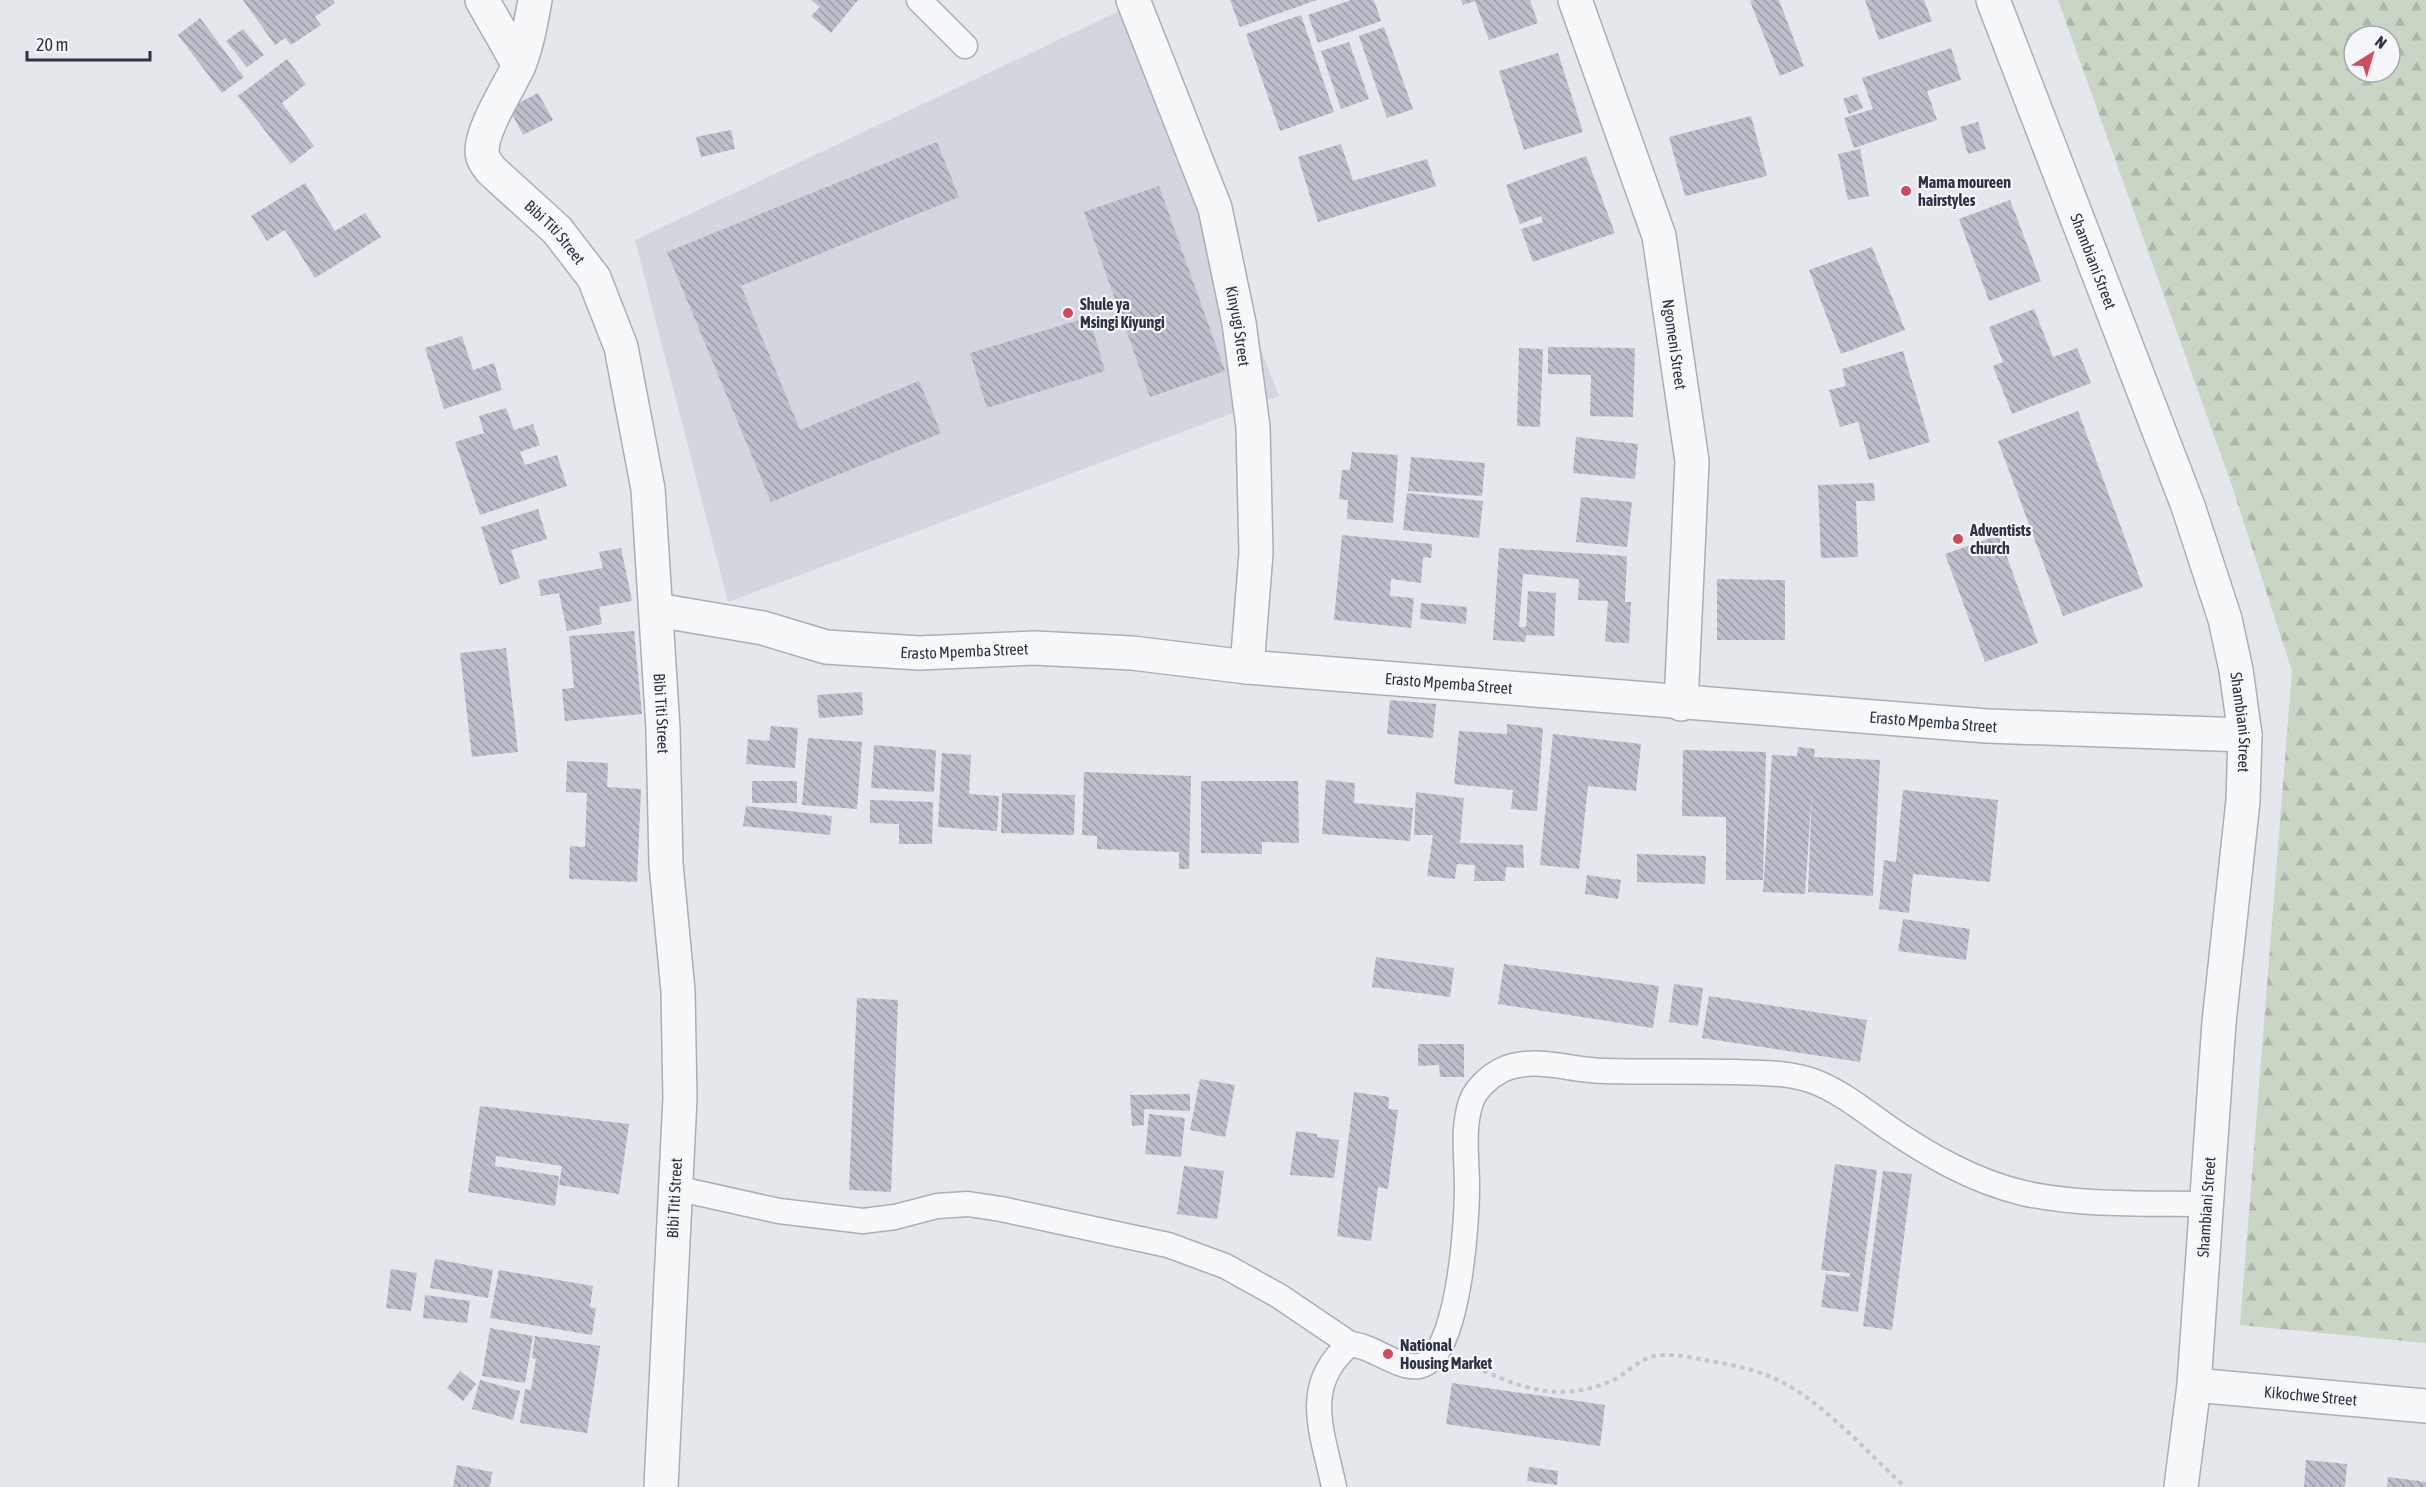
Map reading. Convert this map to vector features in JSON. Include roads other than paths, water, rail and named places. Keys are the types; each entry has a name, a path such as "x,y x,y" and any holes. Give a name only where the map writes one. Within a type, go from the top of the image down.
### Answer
{"street":[{"path":"482,0 519,65"},
{"name":"Bibi Titi Street","path":"535,0 519,65 484,138 481,153 492,171 557,230 594,278 621,347 648,489 663,729 666,864 678,991 680,1098 661,1487"},
{"name":"Kinyugi Street","path":"1133,0 1215,208 1239,323 1252,427 1256,553 1248,667"},
{"name":"Ngomeni Street","path":"1575,0 1659,236 1692,461 1681,704"},
{"name":"Shambiani Street","path":"1993,0 2188,506 2225,619 2236,670 2245,735 2244,801 2219,1022 2194,1385 2181,1487"},
{"name":"Erasto Mpemba Street","path":"657,610 763,628 826,647 919,653 1045,649 1132,653 1248,667 1681,704 1987,726 2245,735"},
{"name":"Kikochwe Street","path":"2194,1385 2426,1406"}],"lane":[{"path":"919,0 965,46"},
{"path":"675,1188 779,1211 862,1221 895,1217 937,1206 968,1204 1002,1209 1168,1245 1226,1266 1279,1296 1350,1344 1363,1346 1407,1366 1422,1366 1431,1360 1440,1350 1448,1331 1464,1241 1467,1188 1466,1133 1472,1100 1485,1082 1504,1069 1523,1065 1599,1071 1781,1074 1814,1082 1848,1099 1940,1161 1974,1177 2023,1193 2076,1200 2205,1204"},
{"path":"1334,1487 1319,1427 1318,1398 1325,1374 1335,1357 1350,1344"}],"place":[{"name":"Mama moureen hairstyles","path":"1906,191"},
{"name":"Shule ya Msingi Kiyungi","path":"1068,313"},
{"name":"Adventists church","path":"1958,539"},
{"name":"National Housing Market","path":"1388,1354"}]}
